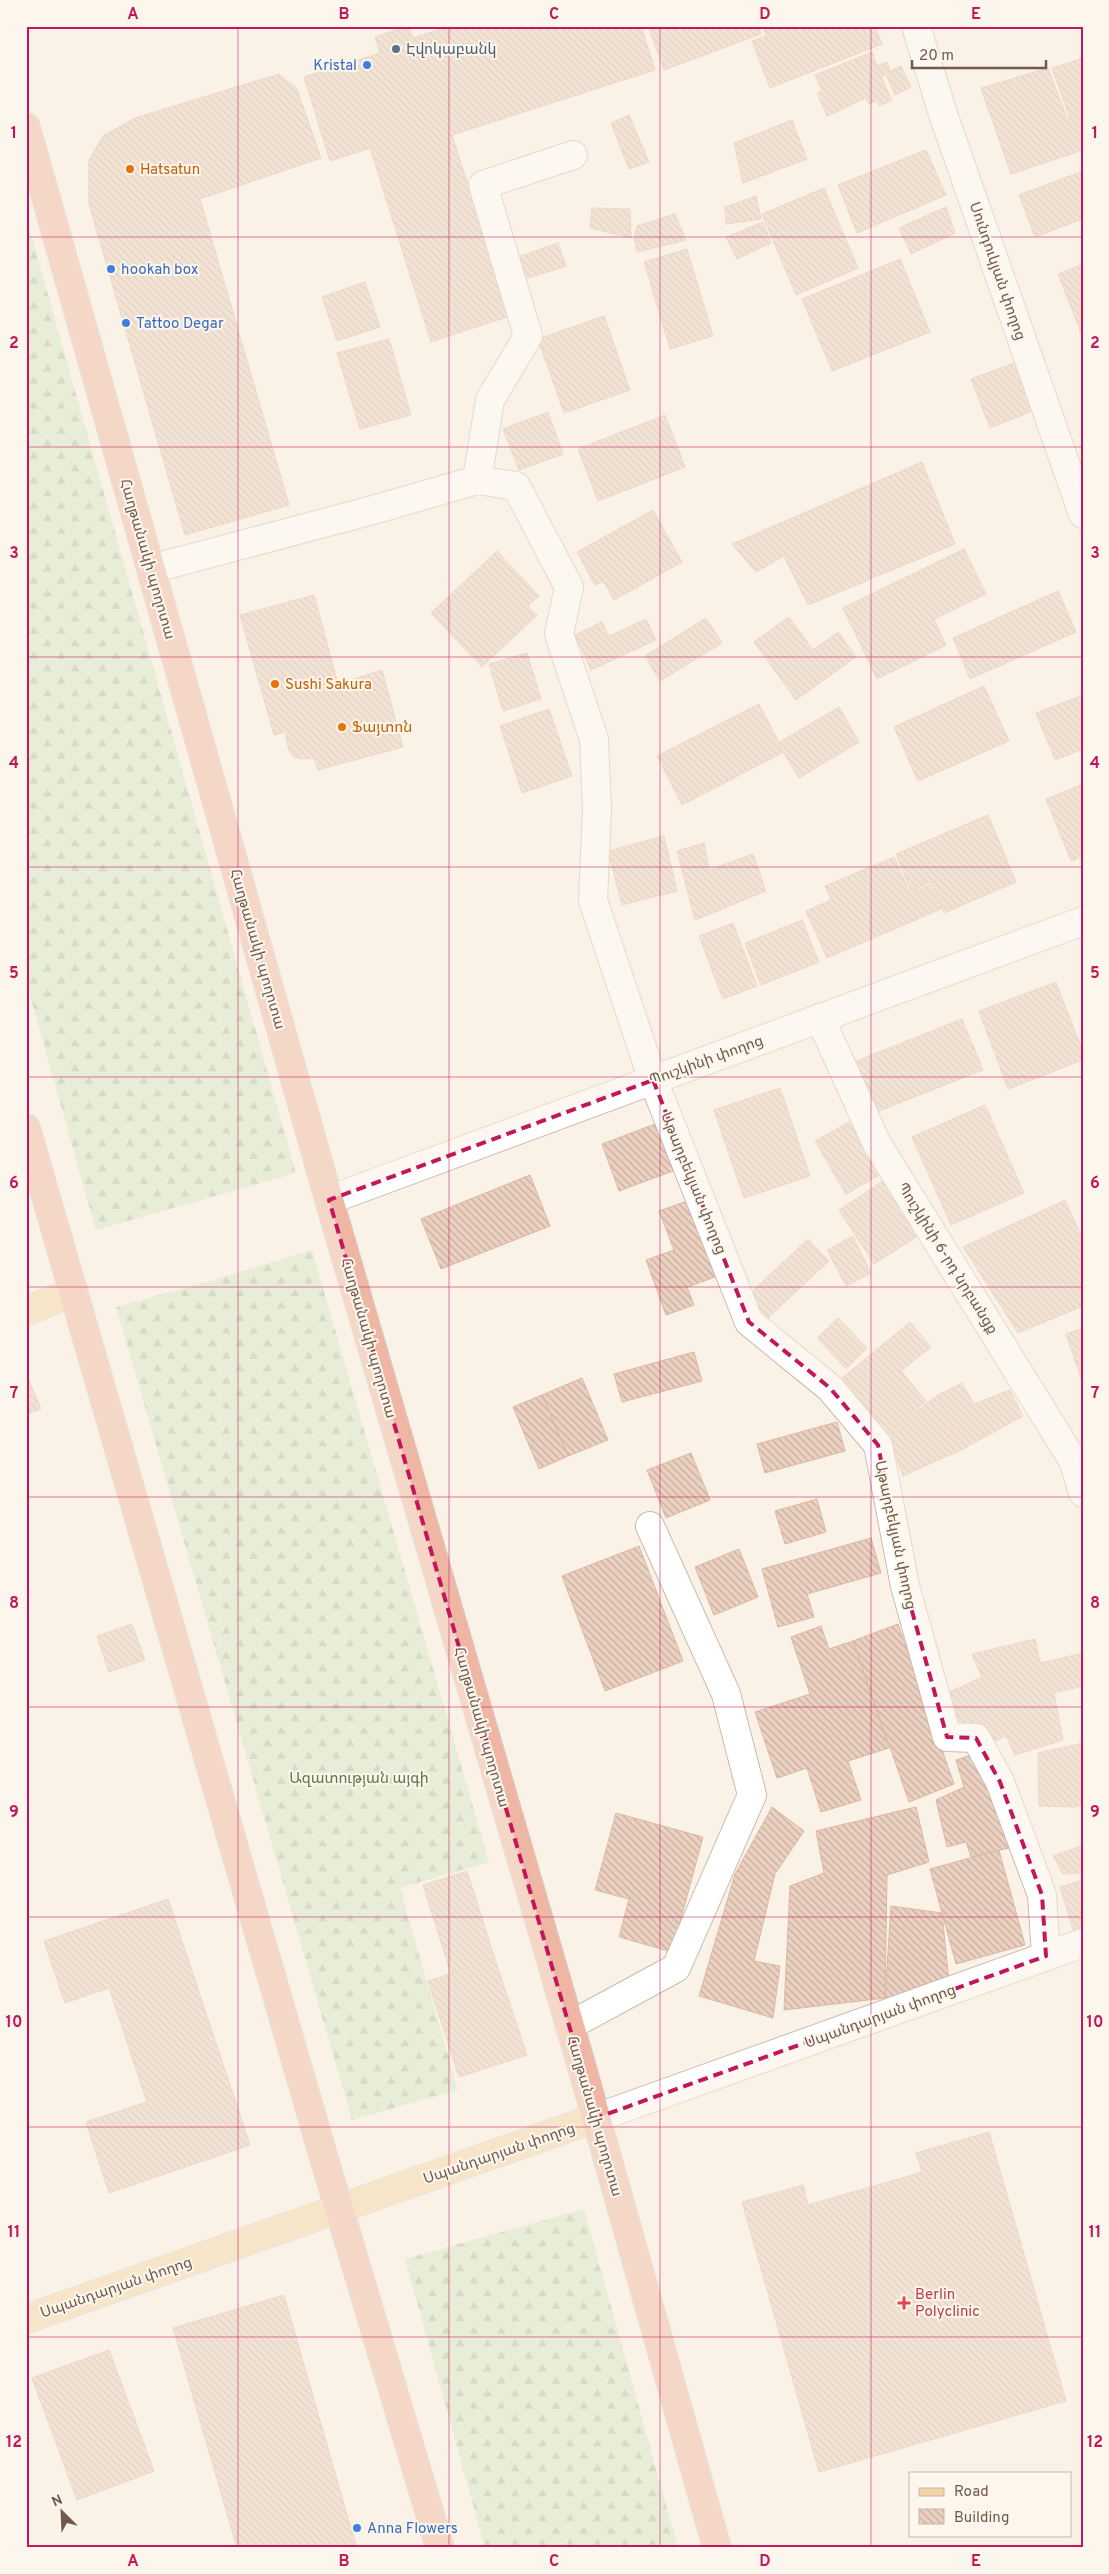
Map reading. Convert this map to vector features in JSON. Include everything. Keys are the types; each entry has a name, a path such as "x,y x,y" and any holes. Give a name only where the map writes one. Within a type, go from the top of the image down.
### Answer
{"highway":[{"name":"Հաղթանակի պողոտա","path":"26,128 329,1200 596,2118 718,2548"},
{"path":"26,1128 440,2548"}],"main road":[{"path":"26,1311 74,1292"},
{"name":"Սպանդարյան փողոց","path":"26,2319 596,2118"}],"street":[{"name":"Սունդուկյան փողոց","path":"916,26 943,114 1083,514"},
{"path":"477,480 490,400 528,336 483,185 573,155"},
{"path":"151,568 373,510 477,480 516,486 570,587 559,634 594,739 597,810 593,900 653,1080"},
{"name":"Պուշկինի փողոց","path":"329,1200 1083,921"},
{"name":"Պուշկինի 6-րդ նրբանցք","path":"820,1018 877,1144 1074,1462 1083,1493"},
{"name":"Աթարբեկյան փողոց","path":"653,1080 749,1322 830,1388 878,1446 905,1586 947,1737 976,1738 1000,1782 1042,1894 1046,1956"},
{"path":"569,2026 676,1968 752,1795 726,1694 650,1526"},
{"name":"Սպանդարյան փողոց","path":"596,2118 1083,1943"}],"highlighted area":[{"path":"653,1080 749,1322 830,1388 878,1445 905,1586 947,1737 976,1738 1000,1782 1042,1895 1046,1956 596,2118 329,1200"}],"green space":[{"path":"26,217 296,1173 96,1230 26,982"},
{"name":"Ազատության այգի","path":"312,1250 489,1862 400,1888 458,2090 352,2120 116,1307"},
{"path":"584,2209 678,2548 485,2548 405,2259"}],"building":[{"path":"408,26 413,38 450,26 641,26 655,70 452,135 510,316 431,342 370,148 330,161 304,77 380,53 375,37"},
{"path":"648,26 758,26 761,34 664,70"},
{"path":"763,26 875,26 882,44 770,88 752,41 766,36"},
{"path":"872,52 877,66 887,62 890,71 901,66 911,87 895,95 886,74 881,77 892,100 879,106 877,101 869,104 866,98 827,116 817,93 822,91 815,75"},
{"path":"1083,58 1083,111 1069,116 1052,68"},
{"path":"1048,68 1067,118 1083,112 1083,150 1011,174 981,88"},
{"path":"279,74 297,89 321,158 200,199 289,505 185,535 89,204 89,160 103,136 135,118"},
{"path":"629,115 649,162 629,169 611,123"},
{"path":"792,120 807,159 743,183 734,143"},
{"path":"926,150 946,195 857,233 838,185"},
{"path":"1083,171 1083,219 1035,237 1019,195"},
{"path":"824,188 858,268 796,295 762,214"},
{"path":"756,196 761,219 726,224 725,207"},
{"path":"946,207 955,233 911,254 899,228"},
{"path":"592,208 630,209 631,238 590,228"},
{"path":"675,214 686,240 637,252 634,239 637,226"},
{"path":"763,222 771,243 737,259 726,237"},
{"path":"558,243 566,266 522,280 512,259"},
{"path":"687,249 713,336 670,349 644,262"},
{"path":"900,259 930,332 832,371 802,299"},
{"path":"1083,264 1083,338 1058,274"},
{"path":"365,282 380,327 337,341 322,297"},
{"path":"604,316 630,390 564,413 538,339"},
{"path":"389,339 411,415 360,429 337,353"},
{"path":"1017,362 1035,410 990,428 971,379"},
{"path":"548,412 563,454 519,470 503,429"},
{"path":"665,415 685,467 598,501 578,449"},
{"path":"922,462 955,544 808,605 784,556 756,572 732,544"},
{"path":"653,510 682,562 614,600 603,581 595,585 577,552"},
{"path":"964,549 986,594 934,619 946,645 877,679 843,608"},
{"path":"497,551 539,596 528,606 537,615 482,667 431,613"},
{"path":"1058,591 1076,632 970,679 953,638"},
{"path":"314,595 338,684 382,670 403,747 318,770 314,758 303,759 294,757 289,751 285,732 274,735 240,615"},
{"path":"789,617 813,650 838,632 856,657 796,700 754,642"},
{"path":"706,618 722,643 660,681 645,656"},
{"path":"646,619 656,640 591,670 575,635 602,622 609,636"},
{"path":"527,653 541,699 503,711 489,664"},
{"path":"984,686 1009,741 918,781 894,727"},
{"path":"1083,695 1083,749 1055,760 1036,713"},
{"path":"759,704 784,752 682,805 657,756"},
{"path":"839,707 859,742 799,778 778,743"},
{"path":"549,709 572,776 522,793 500,726"},
{"path":"1083,784 1083,856 1071,861 1046,799"},
{"path":"988,815 1016,882 944,913 931,882 911,891 896,854"},
{"path":"664,836 677,891 622,905 608,851"},
{"path":"704,843 709,870 753,854 766,891 695,920 677,851"},
{"path":"894,857 910,893 930,885 941,909 827,958 806,911 831,900 825,886"},
{"path":"802,920 819,962 761,985 745,943"},
{"path":"733,923 757,986 723,999 699,936"},
{"path":"1056,982 1083,1052 1083,1060 1008,1089 979,1011"},
{"path":"962,1019 983,1070 874,1113 854,1062"},
{"path":"780,1088 810,1176 744,1198 714,1110"},
{"path":"985,1105 1024,1193 951,1225 912,1137"},
{"path":"663,1121 681,1168 619,1191 602,1144"},
{"path":"851,1121 881,1174 846,1194 815,1141"},
{"path":"530,1175 550,1226 441,1269 421,1219"},
{"path":"889,1177 924,1232 874,1264 839,1210"},
{"path":"690,1200 718,1276 687,1287 694,1305 666,1315 646,1260 674,1250 659,1211"},
{"path":"1065,1200 1083,1240 1083,1306 1018,1333 963,1247"},
{"path":"853,1236 871,1273 846,1286 827,1250"},
{"path":"808,1239 829,1261 768,1318 748,1295"},
{"path":"838,1318 867,1348 846,1369 817,1338"},
{"path":"910,1322 931,1347 901,1371 926,1401 887,1433 842,1378"},
{"path":"1083,1328 1083,1384 1066,1334"},
{"path":"694,1352 702,1381 622,1402 614,1374"},
{"path":"26,1373 41,1409 26,1414"},
{"path":"582,1378 608,1440 568,1456 542,1395"},
{"path":"962,1383 974,1404 1010,1390 1023,1416 961,1450 938,1395"},
{"path":"542,1395 568,1456 539,1469 513,1407"},
{"path":"938,1395 961,1450 903,1476 887,1433"},
{"path":"837,1422 845,1451 765,1473 757,1444"},
{"path":"691,1453 710,1500 666,1518 647,1470"},
{"path":"817,1499 826,1532 785,1544 775,1511"},
{"path":"871,1538 881,1573 807,1594 814,1617 778,1627 762,1569"},
{"path":"639,1546 683,1661 605,1691 562,1576"},
{"path":"739,1549 758,1597 714,1615 695,1567"},
{"path":"132,1624 145,1660 109,1672 97,1636"},
{"path":"898,1624 954,1784 909,1802 853,1641"},
{"path":"821,1626 829,1649 853,1641 889,1748 848,1761 861,1800 821,1812 807,1768 777,1778 755,1712 810,1694 791,1637"},
{"path":"1035,1639 1040,1663 1083,1653 1083,1686 1054,1693 1063,1740 1015,1755 1006,1736 993,1742 981,1723 959,1730 943,1695 982,1677 972,1654"},
{"path":"1083,1743 1083,1804 1077,1807 1039,1806 1038,1753"},
{"path":"974,1754 1017,1846 971,1857 966,1842 947,1847 936,1800 964,1787 956,1760"},
{"path":"772,1807 804,1831 775,1874 754,1961 780,1966 773,2018 699,1996 735,1874"},
{"path":"916,1807 929,1862 887,1875 885,1998 784,2010 790,1886 824,1873 816,1831"},
{"path":"616,1813 703,1837 672,1952 619,1937 629,1899 595,1890"},
{"path":"1083,1845 1083,1873 1063,1874 1053,1856"},
{"path":"999,1850 1025,1945 956,1964 930,1869"},
{"path":"467,1871 495,1959 451,1974 423,1885"},
{"path":"1083,1880 1083,1933 1075,1936 1060,1887"},
{"path":"168,1899 250,2145 109,2193 86,2122 147,2102 109,1988 65,2003 44,1941"},
{"path":"891,1906 942,1913 949,1983 885,1998"},
{"path":"495,1959 527,2055 459,2077 428,1981"},
{"name":"Berlin Polyclinic","path":"989,2132 1066,2401 819,2472 742,2202 803,2185 808,2205 922,2172 916,2153"},
{"path":"284,2295 357,2548 237,2548 173,2328"},
{"path":"109,2350 154,2471 77,2500 32,2378"}],"place":[{"name":"Էվոկաբանկ","path":"396,49"},
{"name":"Kristal","path":"367,65"},
{"name":"Hatsatun","path":"130,169"},
{"name":"hookah box","path":"111,269"},
{"name":"Tattoo Degar","path":"126,323"},
{"name":"Sushi Sakura","path":"275,684"},
{"name":"Ֆայտոն","path":"342,727"},
{"name":"Berlin Polyclinic","path":"904,2303"},
{"name":"Anna Flowers","path":"357,2528"}]}
